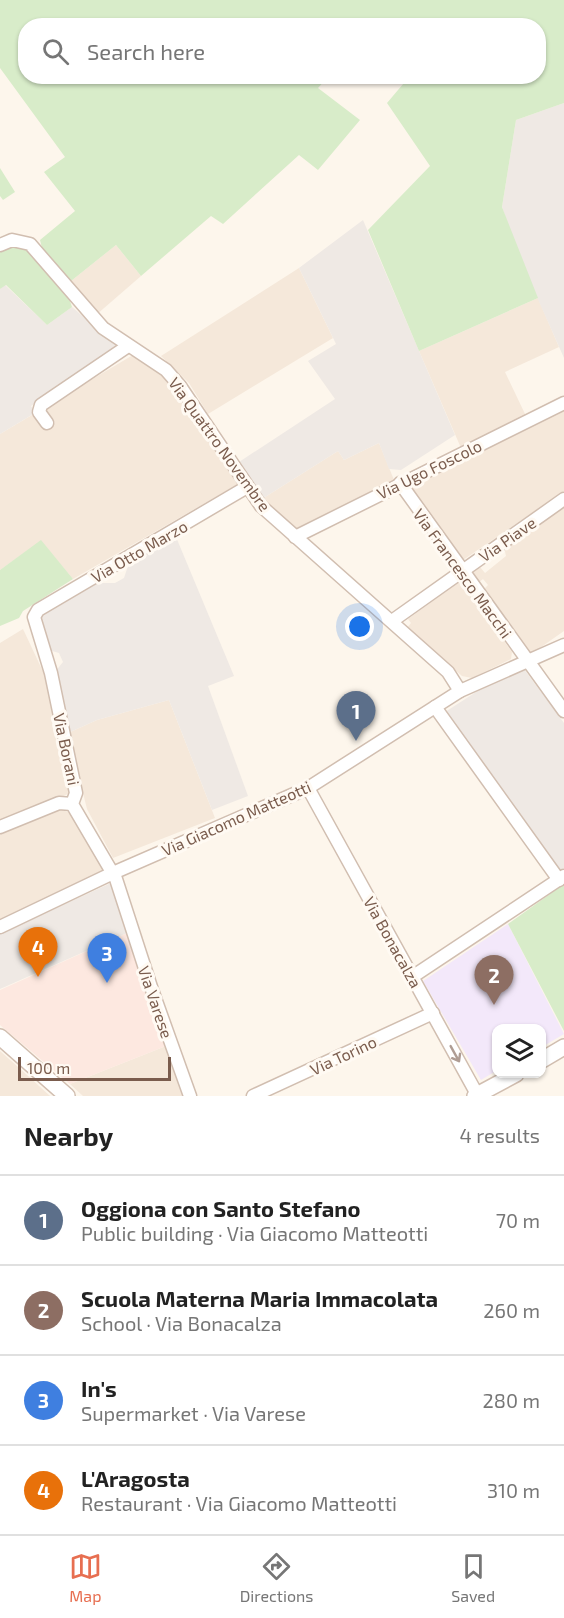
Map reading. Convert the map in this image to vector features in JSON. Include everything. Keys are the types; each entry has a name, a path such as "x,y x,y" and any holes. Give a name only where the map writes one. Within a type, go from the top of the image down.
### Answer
{"street":[{"name":"Via Quattro Novembre","path":"0,245 12,240 30,244 94,319 128,346 166,370 180,386 261,506 448,672 460,691"},
{"path":"46,423 39,412 41,405 128,346"},
{"name":"Via Ugo Foscolo","path":"295,537 564,403"},
{"name":"Via Francesco Macchi","path":"400,483 564,711"},
{"name":"Via Otto Marzo","path":"34,617 38,610 247,488"},
{"name":"Via Piave","path":"392,621 564,499"},
{"name":"Via Borani","path":"34,617 51,673 76,793 72,804 113,873"},
{"name":"Via Giacomo Matteotti","path":"0,927 113,873 308,788 460,691 564,645"},
{"path":"412,977 561,878 435,708"},
{"name":"Via Bonacalza","path":"308,788 477,1096"},
{"path":"0,827 59,803 72,804"},
{"name":"Via Varese","path":"113,873 190,1096"},
{"name":"Via Torino","path":"253,1096 433,1013"},
{"path":"0,1037 66,1096"},
{"path":"546,1058 564,1047"},
{"path":"477,1096 509,1078"}],"shaded area":[{"path":"564,103 564,358 521,261 502,207 516,120"},
{"path":"363,220 455,435 401,470 389,469 379,443 344,460 338,451 262,499 239,462 335,399 308,361 336,344 299,268"},
{"path":"116,245 141,276 96,315 71,281"},
{"path":"299,268 333,338 208,414 189,383 161,356"},
{"path":"5,285 47,325 72,307 117,346 116,351 31,406 35,413 0,434 0,289"},
{"path":"538,298 559,347 505,372 526,416 461,448 419,351"},
{"path":"133,355 160,372 238,484 73,579 41,541 0,570 0,434"},
{"path":"564,410 564,491 463,560 409,487"},
{"path":"379,443 394,480 297,528 288,525 262,499 338,451 344,460"},
{"path":"564,506 564,631 534,652 529,652 483,590 488,585 483,579 478,583 470,573 480,567 485,573 506,556 504,547"},
{"path":"176,537 234,676 208,686 248,796 212,810 169,700 97,720 68,733 55,672 63,662 59,653 49,650 39,622 42,615 98,583 115,583 124,578 128,566"},
{"path":"460,581 512,652 511,659 472,678 462,676 407,628 411,623 408,619"},
{"path":"23,629 46,678 58,720 52,721 53,728 70,793 0,824 0,643"},
{"path":"524,669 564,723 564,868 559,871 442,714 487,685"},
{"path":"169,700 215,818 113,858 87,809 68,733 97,720"},
{"path":"57,808 70,813 104,864 101,875 0,922 0,833"},
{"path":"111,883 127,933 0,989 0,934"},
{"path":"508,924 564,1034 546,1045 546,1024 492,1024 492,1073 481,1080 423,981"},
{"path":"127,933 166,1046 70,1084 0,1025 0,990"},
{"path":"166,1046 184,1096 83,1096 70,1084"},
{"path":"0,1051 27,1075 50,1096 0,1096"}],"green space":[{"path":"0,0 564,0 564,103 516,120 502,207 538,298 419,351 368,230 430,166 387,103 403,84 546,84 546,18 18,18 18,84 322,84 318,88 360,120 318,170 299,155 223,224 211,216 141,276 116,245 71,281 42,248 40,240 75,211 44,172 65,157 0,68"},
{"path":"0,168 15,192 3,200 0,196"},
{"path":"12,246 25,248 70,301 72,307 47,325 6,285 0,289 0,251"},
{"path":"41,540 73,579 23,611 19,618 0,626 0,570"},
{"path":"564,884 564,1031 508,924"}],"place":[{"name":"Oggiona con Santo Stefano","path":"356,741"},
{"name":"L'Aragosta","path":"38,977"},
{"name":"In's","path":"107,983"},
{"name":"Scuola Materna Maria Immacolata","path":"494,1005"}]}
